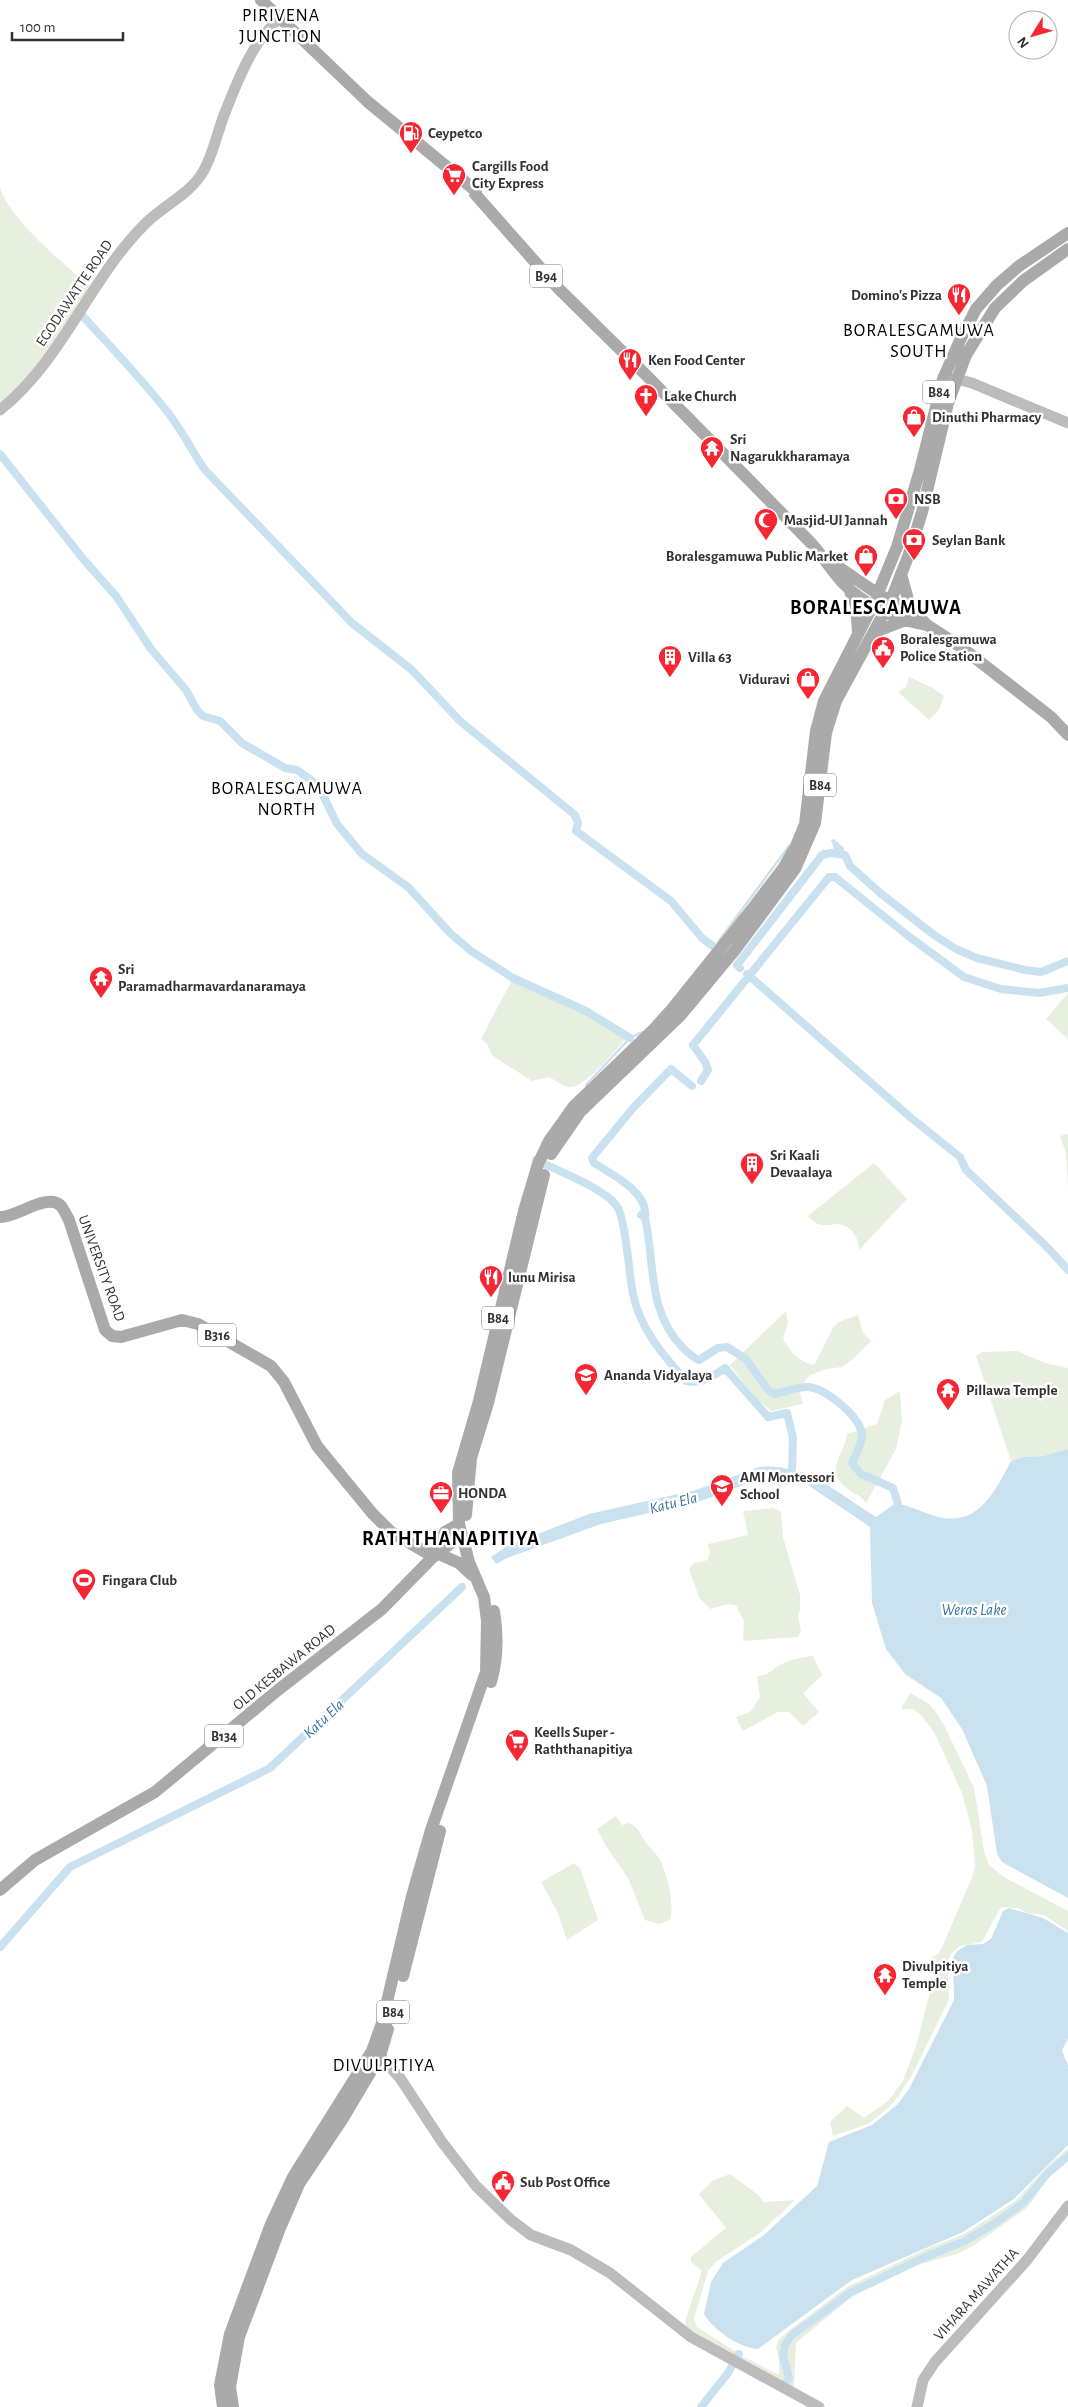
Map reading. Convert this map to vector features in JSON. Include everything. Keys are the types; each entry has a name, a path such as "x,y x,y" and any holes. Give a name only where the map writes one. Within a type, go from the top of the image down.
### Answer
{"main road":[{"name":"B94","path":"261,0 368,102 476,190 475,194 559,290 645,374 827,561 841,582 851,582 876,600 908,615 961,647 1034,703 1068,735"},
{"name":"B84","path":"376,2053 412,1896 431,1830 486,1672 487,1621 484,1597 477,1580 458,1500 458,1473 498,1338 542,1165 574,1106 654,1029 784,867 805,824 816,730 824,701 876,600 887,574 920,470 943,379 976,309 997,285 1019,266 1068,232"},
{"name":"B84","path":"549,1150 580,1112 661,1036 686,1009 734,950 795,869 815,823 826,733 836,701 888,606 901,574 922,512 948,403 966,355 995,308 1023,281 1068,249"},
{"path":"858,632 856,605 851,582 887,574"},
{"path":"870,639 880,630 908,615 901,574"},
{"name":"UNIVERSITY ROAD","path":"0,1217 41,1203 52,1202 60,1205 69,1220 105,1330 112,1336 121,1337 182,1320 198,1324 271,1366 284,1382 317,1446 372,1513 391,1532 427,1553 436,1556"},
{"name":"B84","path":"223,2407 220,2385 230,2334 275,2226 299,2184 342,2120 376,2053 439,1833 482,1711 497,1659 497,1638 492,1601 464,1528 468,1474 488,1403 498,1338"},
{"name":"OLD KESBAWA ROAD","path":"436,1556 458,1500"},
{"path":"445,1532 464,1528"},
{"name":"OLD KESBAWA ROAD","path":"0,1890 35,1860 155,1792 278,1690 382,1609 464,1528"},
{"path":"436,1556 459,1563 477,1580"},
{"name":"B84","path":"233,2407 230,2387 239,2337 275,2226"}],"street":[{"name":"EGODAWATTE ROAD","path":"0,410 34,378 97,282 126,244 147,221 195,185 205,169 226,110 253,50 278,18"},
{"path":"943,379 956,378 1068,423"},
{"path":"376,2053 400,2078 442,2142 476,2186 511,2220 530,2235 571,2250 610,2273 691,2337 819,2407"},
{"name":"VIHARA MAWATHA","path":"917,2407 923,2380 935,2362 1027,2260 1068,2206"}],"green space":[{"path":"0,188 6,201 27,228 54,255 92,288 57,344 0,409"},
{"path":"909,677 933,688 944,696 939,710 929,720 898,692 906,687"},
{"path":"513,978 586,1011 630,1038 624,1041 589,1077 574,1087 567,1087 549,1077 532,1081 493,1056 487,1044 481,1039"},
{"path":"1068,993 1068,1039 1046,1019"},
{"path":"1068,1134 1068,1189 1066,1153 1060,1136"},
{"path":"874,1163 907,1199 859,1250 856,1237 847,1227 838,1224 821,1225 808,1216"},
{"path":"786,1311 788,1323 783,1339 795,1355 808,1364 813,1365 816,1362 834,1326 841,1321 858,1315 863,1333 871,1341 842,1367 826,1369 810,1375 799,1389 803,1404 771,1411 757,1399 730,1365"},
{"path":"1017,1351 1045,1363 1068,1368 1068,1449 1043,1456 1023,1457 1011,1461 976,1356 982,1352"},
{"path":"900,1391 902,1421 896,1449 866,1503 861,1497 847,1489 837,1477 836,1465 838,1458 847,1434 877,1424 885,1400"},
{"path":"773,1508 781,1512 783,1537 800,1595 798,1616 801,1630 798,1637 743,1641 744,1621 736,1605 728,1604 710,1609 699,1597 689,1570 694,1563 708,1560 710,1552 708,1544 748,1535 743,1511"},
{"path":"813,1656 822,1675 803,1693 819,1712 803,1726 789,1712 778,1712 743,1731 736,1717 750,1712 760,1697 757,1676 771,1672 778,1666 791,1660"},
{"path":"910,1693 928,1703 935,1711 944,1725 974,1788 984,1851 989,1865 1004,1877 1068,1911 1068,1931 1044,1915 1028,1913 1017,1908 1001,1907 982,1942 960,1946 951,1954 947,1963 949,2000 913,2073 898,2097 885,2111 868,2124 833,2136 830,2122 847,2106 864,2118 888,2101 903,2081 917,2043 936,1969 929,1959 939,1953 943,1945 973,1875 975,1866 972,1830 962,1793 934,1732 921,1715 913,1709 901,1709"},
{"path":"616,1816 622,1825 629,1823 636,1828 659,1858 665,1871 669,1889 672,1906 670,1920 659,1924 645,1920 628,1878 597,1829"},
{"path":"574,1863 580,1868 598,1920 567,1940 557,1911 541,1882"},
{"path":"1068,2148 1068,2160 1051,2174 1028,2207 973,2246 957,2254 920,2264 855,2294 796,2343 794,2385 790,2391 685,2330 686,2318 702,2271 691,2262 691,2257 726,2228 699,2194 712,2181 730,2174 757,2194 764,2202 795,2200 760,2233 717,2261 708,2271 694,2319 697,2327 744,2357 779,2375 776,2347 779,2339 795,2326 847,2287 926,2249 964,2234 1015,2201"}],"water":[{"path":"834,839 844,848 845,855 822,855 822,849 829,851 834,848 831,840"},
{"name":"Weras Lake","path":"1068,1449 1068,1898 1002,1862 997,1854 987,1786 962,1729 941,1698 905,1674 886,1649 872,1603 870,1527 805,1483 790,1478 756,1480 701,1501 601,1524 507,1558 496,1564 491,1557 507,1546 589,1514 696,1490 759,1467 776,1467 807,1475 835,1490 876,1517 894,1504 899,1504 935,1516 950,1519 963,1517 983,1505 1011,1461 1023,1457 1043,1456"},
{"path":"1009,1908 1043,1918 1068,1933 1068,2039 1062,2050 1068,2066 1068,2145 1014,2199 963,2232 852,2280 758,2349 735,2342 720,2332 704,2314 711,2282 723,2263 764,2235 817,2186 829,2142 872,2125 898,2104 909,2089 954,2000 953,1958 957,1951 967,1945 983,1944 991,1939 1003,1911"}],"waterway":[{"path":"80,313 165,409 205,470 352,623 412,670 460,721 575,815 578,823 576,831 671,901 702,938 714,947"},
{"path":"0,454 84,560 116,596 151,649 186,690 197,710 203,716 220,721 242,743 285,768 297,770 318,785 337,824 362,854 408,887 450,933 471,951 513,978 586,1011 630,1038"},
{"path":"718,942 789,846"},
{"path":"740,968 737,965 822,855 831,853 845,855 850,866 879,892 934,935 956,949 977,958 1041,972 1068,961"},
{"path":"701,1081 708,1070 705,1062 693,1045 829,877 835,877 907,935 964,977 1001,989 1039,993 1068,988"},
{"path":"747,974 910,1117 960,1157 966,1170 1048,1248 1068,1270"},
{"path":"586,1085 630,1038 642,1032"},
{"path":"645,1217 645,1208 635,1192 619,1178 594,1163 592,1158 633,1108 671,1069 692,1086"},
{"path":"536,1160 601,1192 616,1205 622,1221 636,1307 654,1341 686,1381 701,1381 725,1368 768,1417 787,1413 793,1438 792,1474"},
{"path":"641,1215 645,1217 654,1286 663,1319 671,1334 683,1348 699,1360 718,1348 727,1347 746,1359 768,1390 775,1394 796,1388 809,1387 832,1397 847,1410 861,1430 861,1442 852,1463 861,1474 893,1488 898,1504"},
{"name":"Katu Ela","path":"0,1947 70,1867 270,1768 462,1587"},
{"path":"786,2382 789,2379 783,2355 785,2345 792,2335 850,2293 925,2257 965,2241 995,2223 1023,2203 1047,2174 1068,2156"},
{"path":"701,2407 728,2373 739,2354"}],"place":[{"name":"Ceypetco","path":"411,154"},
{"name":"Cargills Food City Express","path":"454,196"},
{"name":"Domino's Pizza","path":"959,316"},
{"name":"Ken Food Center","path":"630,381"},
{"name":"Lake Church","path":"646,417"},
{"name":"Dinuthi Pharmacy","path":"914,438"},
{"name":"Sri Nagarukkharamaya","path":"712,469"},
{"name":"NSB","path":"896,520"},
{"name":"Masjid-Ul Jannah","path":"766,541"},
{"name":"Seylan Bank","path":"914,561"},
{"name":"Boralesgamuwa Public Market","path":"866,577"},
{"name":"Boralesgamuwa Police Station","path":"883,669"},
{"name":"Villa 63","path":"670,678"},
{"name":"Viduravi","path":"808,700"},
{"name":"Sri Paramadharmavardanaramaya","path":"101,999"},
{"name":"Sri Kaali Devaalaya","path":"752,1185"},
{"name":"lunu Mirisa","path":"491,1298"},
{"name":"Ananda Vidyalaya","path":"586,1396"},
{"name":"Pillawa Temple","path":"948,1411"},
{"name":"AMI Montessori School","path":"722,1507"},
{"name":"HONDA","path":"441,1514"},
{"name":"Fingara Club","path":"84,1601"},
{"name":"Keells Super - Raththanapitiya","path":"517,1762"},
{"name":"Divulpitiya Temple","path":"885,1996"},
{"name":"Sub Post Office","path":"503,2203"}],"district":[{"name":"PIRIVENA JUNCTION","path":"281,25"},
{"name":"BORALESGAMUWA SOUTH","path":"919,340"},
{"name":"BORALESGAMUWA","path":"876,607"},
{"name":"BORALESGAMUWA NORTH","path":"287,798"},
{"name":"RATHTHANAPITIYA","path":"451,1538"},
{"name":"DIVULPITIYA","path":"384,2065"}]}
